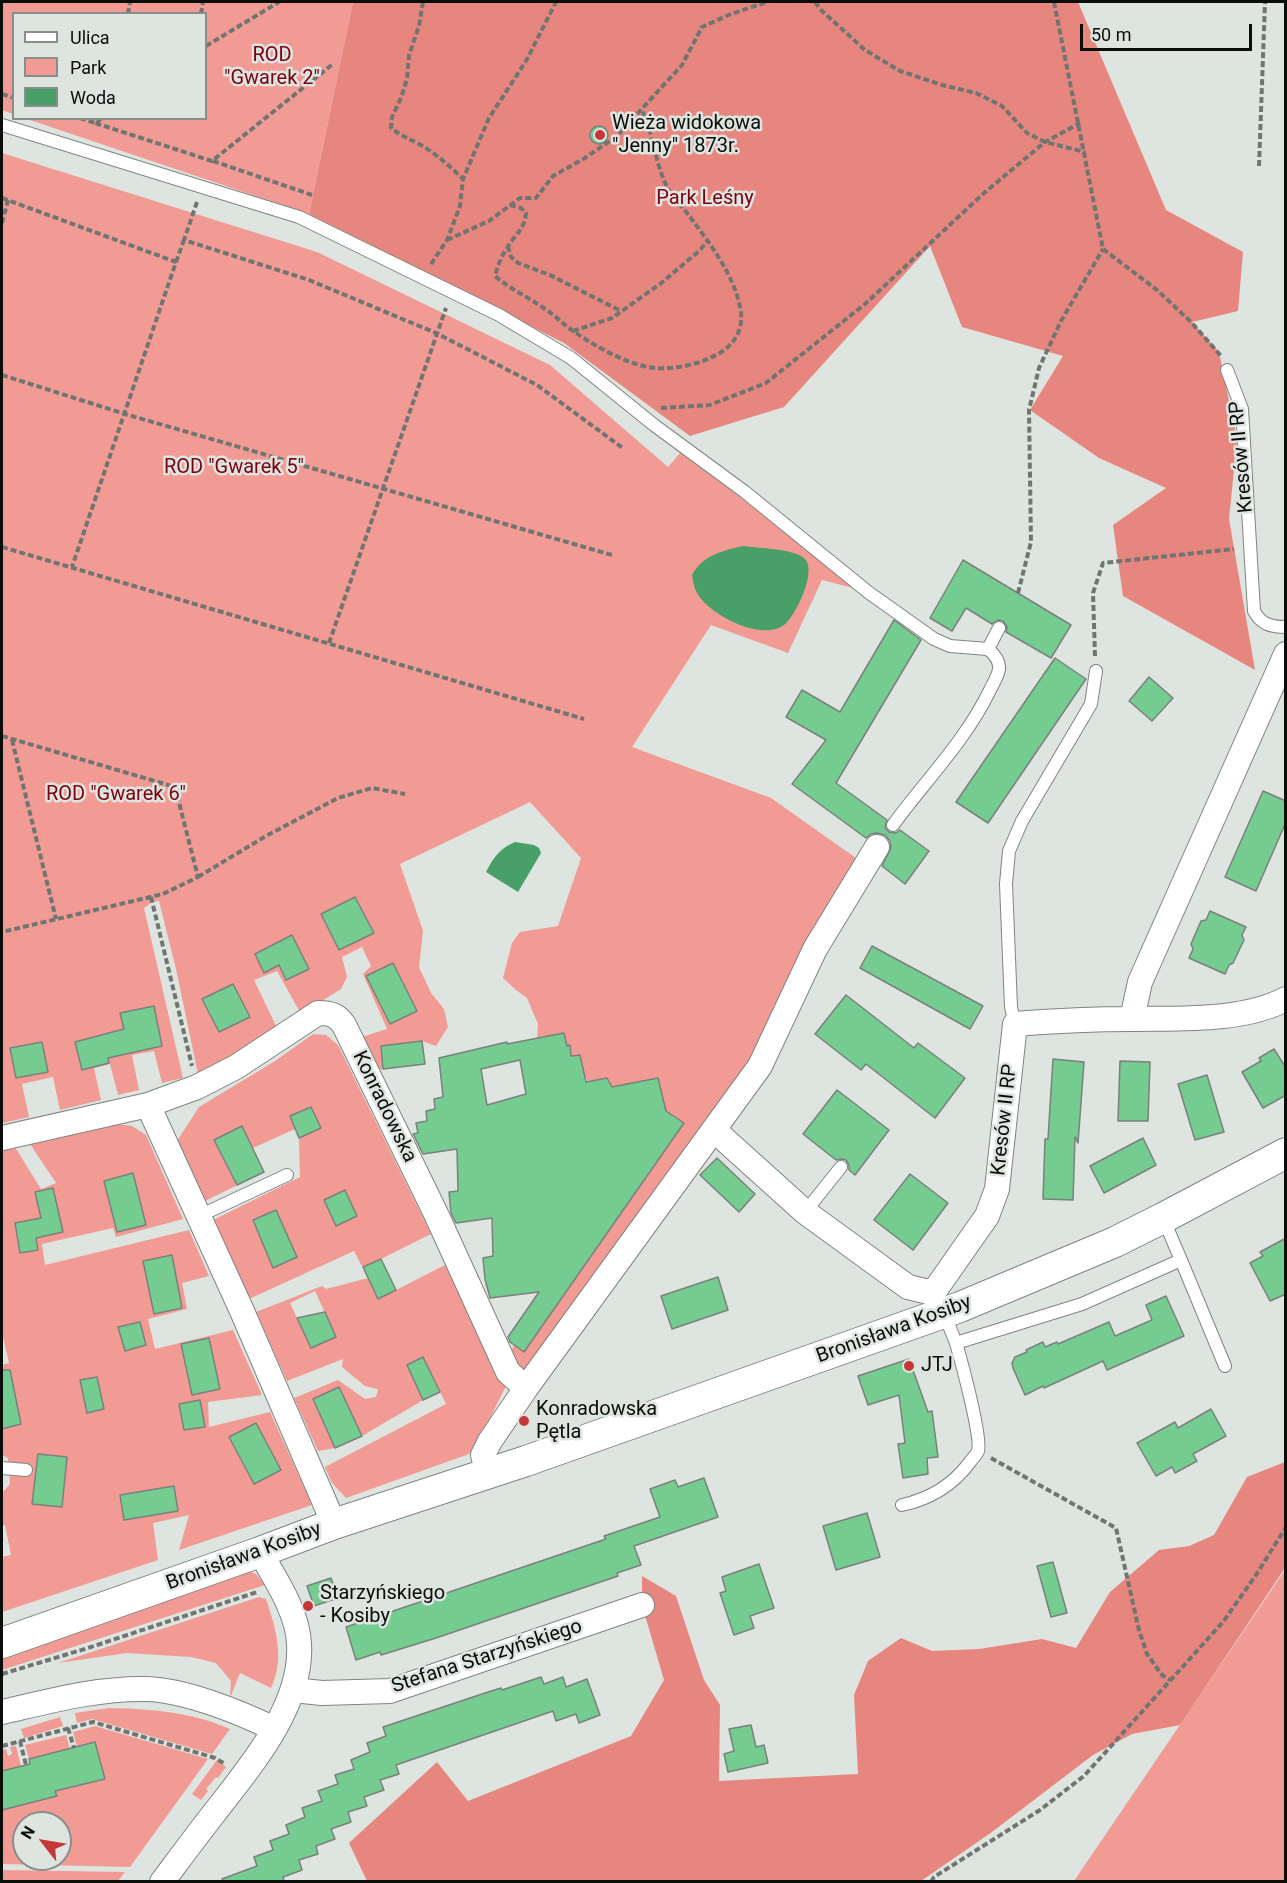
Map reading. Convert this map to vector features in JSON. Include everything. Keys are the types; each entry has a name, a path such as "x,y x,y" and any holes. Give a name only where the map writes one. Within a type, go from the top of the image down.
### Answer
{"street":[{"path":"1132,1019 1140,982 1286,654"},
{"path":"488,1474 483,1455 490,1441 760,1066 815,949 877,847"},
{"path":"1015,1024 1175,1019 1223,1015 1252,1011 1286,999"},
{"name":"Konradowska","path":"2,1138 148,1105 197,1088 237,1067 318,1013 329,1013 339,1017 423,1188 508,1372 526,1388"},
{"name":"Kresów II RP","path":"938,1303 987,1216 997,1189 1015,1024"},
{"path":"148,1105 266,1365 334,1524"},
{"name":"Bronisława Kosiby","path":"714,1130 805,1212 908,1287 938,1303"},
{"name":"Bronisława Kosiby","path":"2,1643 334,1524 488,1474 938,1303 1037,1275 1163,1218 1286,1153"},
{"path":"162,1881 233,1789 274,1729 293,1690 298,1669 300,1643 296,1623 261,1552"},
{"name":"Stefana Starzyńskiego","path":"293,1690 330,1693 390,1691 642,1605"},
{"path":"2,1712 85,1693 149,1689 180,1694 226,1708 249,1716 274,1729"}],"lane":[{"path":"2,125 298,218 499,315 571,358 745,492 868,592 934,639 950,646 988,649 994,654 999,669 986,698 954,749 893,825"},
{"name":"Kresów II RP","path":"1227,370 1242,410 1254,611 1259,620 1269,625 1286,627"},
{"path":"988,649 999,628"},
{"path":"1015,1024 1011,1006 1006,884 1009,851 1022,821 1091,704 1096,671"},
{"path":"805,1212 841,1167"},
{"path":"199,1216 287,1175"},
{"path":"1163,1218 1225,1366"},
{"path":"956,1343 1082,1304 1180,1260"},
{"path":"902,1505 922,1500 942,1488 961,1474 978,1451 978,1431 956,1343 938,1303"},
{"path":"2,1468 26,1470"}],"path":[{"path":"207,45 279,2"},
{"path":"423,2 419,26 409,55 407,79 392,117 391,128 402,137 433,153 463,179"},
{"path":"423,278 447,240 460,206 463,179 489,118 526,61 556,2"},
{"path":"447,240 489,221 520,198 536,198 553,176 617,136 682,65 702,27 767,2"},
{"path":"815,2 865,50 900,71 976,93 1002,106 1027,133 1045,142 1085,152"},
{"path":"1018,593 1031,542 1029,410 1039,368 1061,321 1103,249 1080,123 1054,2"},
{"path":"1259,166 1265,2"},
{"path":"212,161 334,63"},
{"path":"510,205 521,208 526,213 525,224 499,261 495,276 503,284 546,309 573,331 620,358 648,367 674,367 708,360 727,349 738,335 741,316 737,294 718,257 670,191 642,110"},
{"path":"86,120 312,195"},
{"path":"95,123 99,120"},
{"path":"629,404 659,409 710,405 766,383 865,304 984,193 1045,142 1080,123"},
{"path":"72,567 201,187"},
{"path":"2,198 176,262"},
{"path":"2,223 8,200"},
{"path":"184,240 309,280 436,333 537,385 624,449"},
{"path":"573,331 612,318 660,284 707,242"},
{"path":"508,246 511,256 518,263 550,275 621,311"},
{"path":"1103,249 1156,290 1191,322 1219,352 1227,370"},
{"path":"328,643 443,313 454,294"},
{"path":"2,375 125,414 612,555"},
{"path":"1096,671 1093,593 1103,563 1250,546"},
{"path":"2,547 584,719"},
{"path":"2,736 175,787 198,877"},
{"path":"12,739 56,919"},
{"path":"2,932 163,894 198,877 266,836 339,798 372,788 405,794"},
{"path":"151,897 197,1088"},
{"path":"978,1451 1116,1528 1139,1630 1147,1654 1162,1675 1170,1680"},
{"path":"931,1881 1040,1810 1084,1776 1223,1622 1286,1527"},
{"path":"2,1674 258,1592 264,1593"},
{"path":"2,1746 93,1722 215,1758"},
{"path":"68,1728 74,1748"},
{"path":"20,1741 26,1765"}],"green space":[{"name":"ROD \"Gwarek 2\"","path":"2,2 353,2 309,214 30,120 207,120 207,12 12,12 12,114 2,110"},
{"name":"Park Leśny","path":"353,2 1078,2 1166,210 1243,252 1238,311 1192,322 1219,352 1237,440 1229,519 1255,670 1123,596 1113,525 1166,488 1099,458 1030,410 1063,356 962,327 930,246 784,407 690,436 564,343 309,214"},
{"path":"2,153 317,252 550,365 668,467 681,452 861,590 822,580 788,653 711,625 632,747 771,798 863,863 756,1065 527,1373 517,1368 510,1354 514,1345 523,1351 683,1123 666,1111 658,1078 612,1087 607,1078 588,1081 584,1075 580,1055 571,1056 569,1045 558,1048 537,1039 538,1024 527,998 503,978 512,943 520,932 558,926 581,858 530,802 400,864 423,931 419,967 431,993 444,1009 448,1027 436,1046 422,1041 381,1046 383,1069 378,1070 359,1038 387,1029 363,974 371,966 362,947 342,957 347,977 341,989 301,1014 277,971 254,980 278,1030 199,1079 159,901 152,902 144,908 183,1078 162,1083 154,1051 132,1055 139,1090 118,1095 110,1064 94,1068 101,1100 60,1110 53,1077 22,1084 29,1117 2,1123","holes":["355,897 373,933 339,950 321,914","292,935 309,969 286,980 279,965 264,972 255,954","393,963 417,1011 390,1024 367,976","233,984 249,1017 219,1032 202,999","154,1006 162,1046 129,1053 120,1014","102,1035 109,1063 82,1070 75,1042","41,1042 48,1072 16,1078 10,1048"]},
{"path":"313,1034 326,1035 338,1045 431,1234 381,1259 396,1290 445,1265 506,1386 469,1454 346,1498 332,1483 325,1467 446,1404 423,1357 407,1365 425,1399 362,1436 339,1387 313,1399 335,1448 318,1451 294,1398 338,1380 365,1399 376,1397 378,1389 365,1386 342,1367 343,1359 287,1381 256,1312 322,1286 326,1289 368,1278 354,1251 249,1299 213,1220 300,1177 299,1138 295,1129 253,1148 264,1172 205,1201 177,1141 199,1107 275,1061","holes":["345,1190 357,1216 336,1226 324,1200","276,1210 297,1257 273,1267 253,1221","315,1291 336,1337 311,1348 290,1303"]},
{"path":"115,1124 132,1126 146,1135 183,1219 116,1237 113,1228 42,1244 45,1265 189,1230 209,1276 182,1283 187,1309 148,1319 155,1349 233,1330 262,1395 208,1402 209,1427 270,1412 312,1505 179,1550 189,1515 153,1523 158,1560 2,1612 2,1557 11,1555 5,1525 2,1525 2,1493 10,1484 8,1458 2,1455 2,1429 21,1424 15,1393 2,1396 2,1365 9,1363 2,1333 2,1151 15,1147 41,1189 56,1183 30,1144","holes":["133,1174 117,1231 105,1181","172,1255 182,1308 154,1314 143,1261","139,1322 146,1345 125,1351 118,1328","209,1338 220,1389 192,1395 181,1345","97,1377 104,1409 88,1413 80,1381","255,1423 281,1470 254,1484 229,1438","38,1454 67,1457 32,1503","120,1495 178,1511 124,1519"]},
{"path":"1285,1462 1285,1568 1180,1725 1132,1734 1093,1755 992,1832 921,1881 367,1881 349,1843 437,1762 468,1801 631,1736 664,1680 642,1605 642,1576 676,1596 704,1680 720,1705 719,1781 858,1774 854,1695 868,1661 901,1638 932,1651 979,1649 1042,1639 1076,1648 1110,1592 1159,1550 1189,1546 1214,1535 1247,1477"},
{"path":"246,1570 256,1574 265,1585 2,1670 2,1654"},
{"path":"1285,1570 1285,1881 1074,1881"},
{"path":"259,1597 266,1599 278,1644 278,1666 271,1688 240,1673 230,1698 231,1681 216,1663 191,1657 127,1653 58,1663"},
{"path":"109,1708 171,1712 216,1723 230,1729 212,1754 92,1719 77,1723 75,1713"},
{"path":"60,1717 63,1726 24,1738 21,1729"},
{"path":"95,1726 208,1759 130,1867 72,1866 72,1811 12,1811 12,1864 2,1864 2,1810 56,1796 55,1791 105,1779 95,1742 77,1747 73,1732"},
{"path":"66,1735 70,1749 29,1759 25,1745"},
{"path":"16,1746 21,1766 2,1771 2,1750 6,1749 8,1756 12,1754 10,1747"},
{"path":"217,1760 226,1767 206,1789 208,1791 201,1800 192,1794"},
{"path":"2,1870 125,1872 118,1881 2,1882"}],"water":[{"path":"743,546 794,553 805,559 808,573 804,593 794,613 784,625 763,630 737,624 713,610 697,593 692,575 696,568 707,558"},
{"path":"515,842 534,845 541,853 518,892 486,872 498,854"}],"building":[{"name":"Wieża widokowa \"Jenny\" 1873r.","path":"595,126 603,126 608,131 606,142 595,144 590,139 590,131"},
{"path":"963,560 1071,625 1051,658 1006,632 1007,627 1003,621 998,620 992,624 966,608 952,631 930,618"},
{"path":"894,620 921,640 836,783 887,820 885,828 889,832 896,833 900,830 929,851 905,884 882,866 891,848 890,841 885,835 877,833 866,838 792,784 826,740 786,717 802,690 840,712"},
{"path":"1055,658 1086,679 988,823 956,802"},
{"path":"1149,677 1173,698 1152,721 1129,701"},
{"path":"1263,791 1286,801 1286,822 1256,891 1225,877"},
{"path":"355,897 374,933 339,950 321,914"},
{"path":"1210,911 1246,927 1242,935 1244,940 1225,974 1189,958 1193,949 1191,944 1201,921 1206,920"},
{"path":"292,935 309,969 286,980 279,965 264,973 255,954"},
{"path":"872,946 983,1006 970,1029 860,968"},
{"path":"393,963 417,1011 390,1024 366,976"},
{"path":"233,984 250,1017 219,1032 202,999"},
{"path":"846,995 914,1048 918,1043 965,1078 935,1118 866,1064 861,1070 815,1034"},
{"path":"154,1006 162,1046 108,1058 109,1063 82,1070 75,1042 124,1029 120,1013"},
{"path":"564,1033 567,1046 570,1045 571,1056 580,1055 586,1082 607,1078 612,1087 658,1078 666,1111 684,1123 524,1352 510,1342 508,1337 539,1292 490,1298 483,1258 493,1256 492,1218 456,1223 451,1213 449,1192 458,1191 457,1149 423,1154 413,1134 418,1133 416,1123 427,1121 426,1111 435,1109 434,1099 443,1097 439,1058 507,1042 507,1044","holes":["520,1060 526,1094 487,1105 481,1069"]},
{"path":"422,1041 425,1064 383,1069 381,1046"},
{"path":"42,1042 48,1072 16,1078 10,1048"},
{"path":"1274,1049 1286,1068 1286,1095 1263,1108 1242,1072 1261,1061 1259,1058"},
{"path":"1053,1059 1084,1062 1078,1143 1075,1137 1073,1200 1043,1199 1045,1139 1048,1139"},
{"path":"1120,1061 1150,1062 1148,1121 1118,1121"},
{"path":"1207,1075 1224,1132 1195,1140 1178,1084"},
{"path":"837,1090 889,1130 855,1175 849,1170 846,1160 836,1160 803,1134"},
{"path":"311,1107 321,1128 299,1138 290,1116"},
{"path":"242,1126 264,1172 237,1185 214,1140"},
{"path":"1143,1138 1156,1165 1104,1193 1090,1166"},
{"path":"717,1158 755,1194 739,1212 700,1175"},
{"path":"133,1173 146,1225 117,1232 104,1181"},
{"path":"910,1174 948,1203 913,1250 874,1220"},
{"path":"53,1188 63,1232 36,1238 38,1250 20,1253 15,1223 41,1218 35,1192"},
{"path":"345,1190 357,1216 336,1226 324,1200"},
{"path":"276,1210 297,1257 273,1268 253,1220"},
{"path":"1286,1238 1286,1294 1270,1301 1250,1263 1263,1256 1260,1252"},
{"path":"172,1255 182,1308 154,1314 143,1261"},
{"path":"381,1259 396,1290 378,1299 363,1267"},
{"path":"718,1277 728,1310 672,1329 661,1296"},
{"path":"1166,1296 1184,1336 1107,1370 1103,1361 1025,1395 1013,1368 1012,1363 1015,1357 1043,1342 1045,1347 1057,1342 1058,1344 1109,1322 1115,1336 1152,1320 1146,1305"},
{"path":"325,1312 336,1337 311,1348 297,1318"},
{"path":"140,1322 146,1345 125,1351 118,1327"},
{"path":"209,1338 220,1389 192,1395 181,1344"},
{"path":"423,1357 440,1392 423,1400 407,1365"},
{"path":"909,1359 928,1412 932,1411 938,1457 927,1458 928,1474 903,1478 898,1444 905,1443 899,1395 868,1405 858,1376"},
{"path":"2,1370 10,1370 21,1424 2,1429"},
{"path":"97,1377 104,1409 87,1413 80,1380"},
{"path":"339,1387 362,1436 335,1448 313,1399"},
{"path":"200,1400 205,1427 184,1430 179,1404"},
{"path":"1211,1409 1226,1436 1193,1454 1197,1461 1175,1473 1172,1467 1156,1476 1137,1443 1175,1422 1178,1428"},
{"path":"256,1423 281,1470 254,1484 229,1437"},
{"path":"38,1454 67,1457 62,1507 32,1504"},
{"path":"704,1478 718,1517 634,1546 641,1565 617,1573 618,1576 436,1638 381,1655 380,1652 356,1660 346,1627 606,1539 604,1536 660,1517 650,1489 675,1480 678,1487"},
{"path":"174,1486 178,1511 124,1520 120,1495"},
{"path":"867,1513 880,1557 836,1570 823,1526"},
{"path":"1053,1562 1067,1613 1051,1617 1037,1566"},
{"path":"759,1564 774,1608 750,1616 754,1628 734,1635 720,1593 726,1591 722,1577"},
{"path":"331,1578 338,1598 314,1606 307,1586"},
{"path":"541,1677 544,1684 563,1677 566,1687 587,1679 600,1715 579,1723 576,1714 556,1721 553,1711 396,1765 399,1774 380,1780 384,1790 364,1797 367,1806 348,1812 351,1822 331,1829 335,1839 316,1846 318,1854 299,1860 302,1870 283,1877 284,1881 223,1881 222,1879 257,1866 254,1857 273,1850 270,1841 289,1834 286,1825 305,1817 302,1808 322,1801 318,1791 338,1784 335,1775 354,1769 351,1760 370,1752 367,1743 386,1736 383,1727"},
{"path":"751,1725 756,1747 764,1745 768,1763 728,1772 724,1754 734,1751 729,1729"},
{"path":"95,1742 105,1779 55,1791 57,1796 2,1810 2,1771 30,1764 29,1759"}],"place":[{"name":"Wieża widokowa \"Jenny\" 1873r.","path":"600,135"},
{"name":"JTJ","path":"909,1366"},
{"name":"Konradowska Pętla","path":"524,1421"},
{"name":"Starzyńskiego - Kosiby","path":"308,1606"}],"park label":[{"name":"ROD \"Gwarek 5\"","path":"234,468"},
{"name":"ROD \"Gwarek 6\"","path":"116,795"}]}
